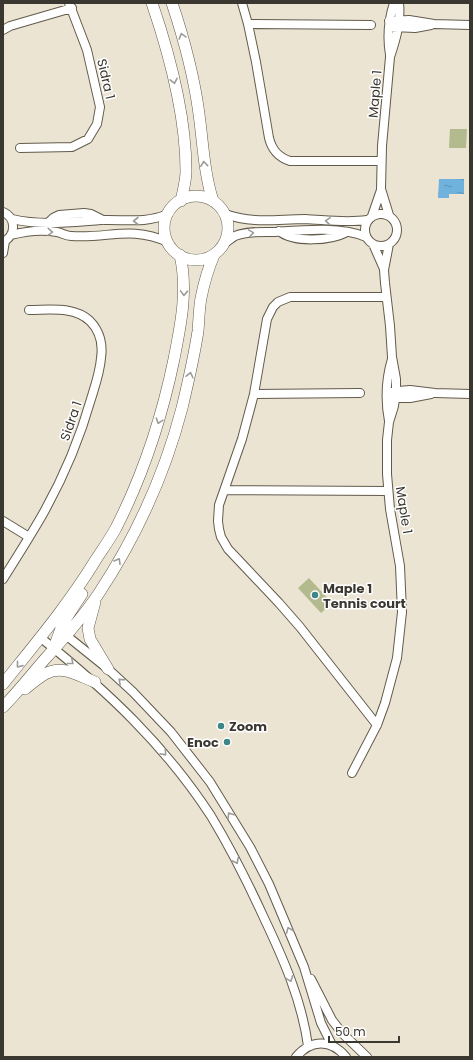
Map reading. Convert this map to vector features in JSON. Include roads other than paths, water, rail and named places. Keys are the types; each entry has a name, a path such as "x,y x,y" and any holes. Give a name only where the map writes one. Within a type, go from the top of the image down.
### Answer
{"street":[{"path":"152,3 167,52 180,114 186,172 181,201"},
{"path":"172,3 185,46 199,112 205,171 213,201"},
{"path":"242,3 248,24 270,144 278,155 284,159 297,161 381,161"},
{"path":"390,57 388,47 388,24 394,3"},
{"name":"Maple 1","path":"381,189 381,161 390,57 399,24 399,3"},
{"path":"5,28 70,5"},
{"name":"Sidra 1","path":"20,148 72,147 81,144 88,139 97,124 100,107 87,50 70,5"},
{"path":"388,24 399,24 413,20 434,24 470,25"},
{"path":"248,24 371,25"},
{"path":"373,244 378,246 389,244 397,233 397,226 389,215 381,189"},
{"path":"366,237 365,226 370,218 381,189"},
{"path":"168,242 165,228 168,214 175,204 197,196 213,201 225,214 228,223 228,233 225,243"},
{"path":"6,213 34,223 48,222 58,215 84,213 91,214 103,220 142,221 155,219 168,214"},
{"path":"3,252 4,242 11,235 14,224 6,213"},
{"path":"225,214 241,219 256,221 306,219 344,222 370,218 378,214 389,215"},
{"path":"11,235 29,231 54,232 72,236 132,233 150,236 168,242 180,255 186,258 201,260 214,255"},
{"path":"108,669 90,638 88,628 98,594 138,524 155,487 169,449 191,371 198,331 201,299 214,255 225,243 236,236 256,232 279,232 288,237 300,239 330,238 348,232 366,237 373,244 382,261 384,270"},
{"name":"Maple 1","path":"352,772 366,749 377,725 390,689 397,658 402,612 400,566 388,491 387,451 389,422 396,394 396,379 392,357 384,270 389,244"},
{"path":"5,705 54,649 59,630 101,552 116,529 133,492 148,453 171,375 183,311 184,280 180,255"},
{"path":"377,725 300,627 224,544 218,522 219,505 242,439 254,394 267,320 273,307 284,299 297,296 386,297"},
{"name":"Sidra 1","path":"3,579 44,511 71,457 88,412 102,357 101,341 97,331 91,322 82,315 72,311 29,310"},
{"path":"389,422 387,394 388,374 392,357"},
{"path":"387,394 396,394 410,390 435,393 470,394"},
{"path":"254,394 360,393"},
{"path":"225,490 388,491"},
{"path":"3,521 29,537"},
{"path":"3,684 41,638 59,630 98,594"},
{"path":"59,630 108,669 133,692 171,732 210,782 250,847 269,884 304,967 321,1024 332,1045"},
{"path":"41,638 95,682 136,722 169,759 211,817 229,848 275,941 299,1002 308,1046"},
{"path":"5,705 44,674 51,671 65,670 95,682"},
{"path":"304,967 332,1020 345,1037 366,1057"},
{"path":"296,1057 300,1051 308,1046 320,1044 332,1045 340,1050 346,1057"}],"water":[{"path":"439,179 464,179 464,194 449,194 449,198 438,198"}],"place":[{"name":"Maple 1 Tennis court","path":"315,595"},
{"name":"Zoom","path":"221,726"},
{"name":"Enoc","path":"227,742"}]}
